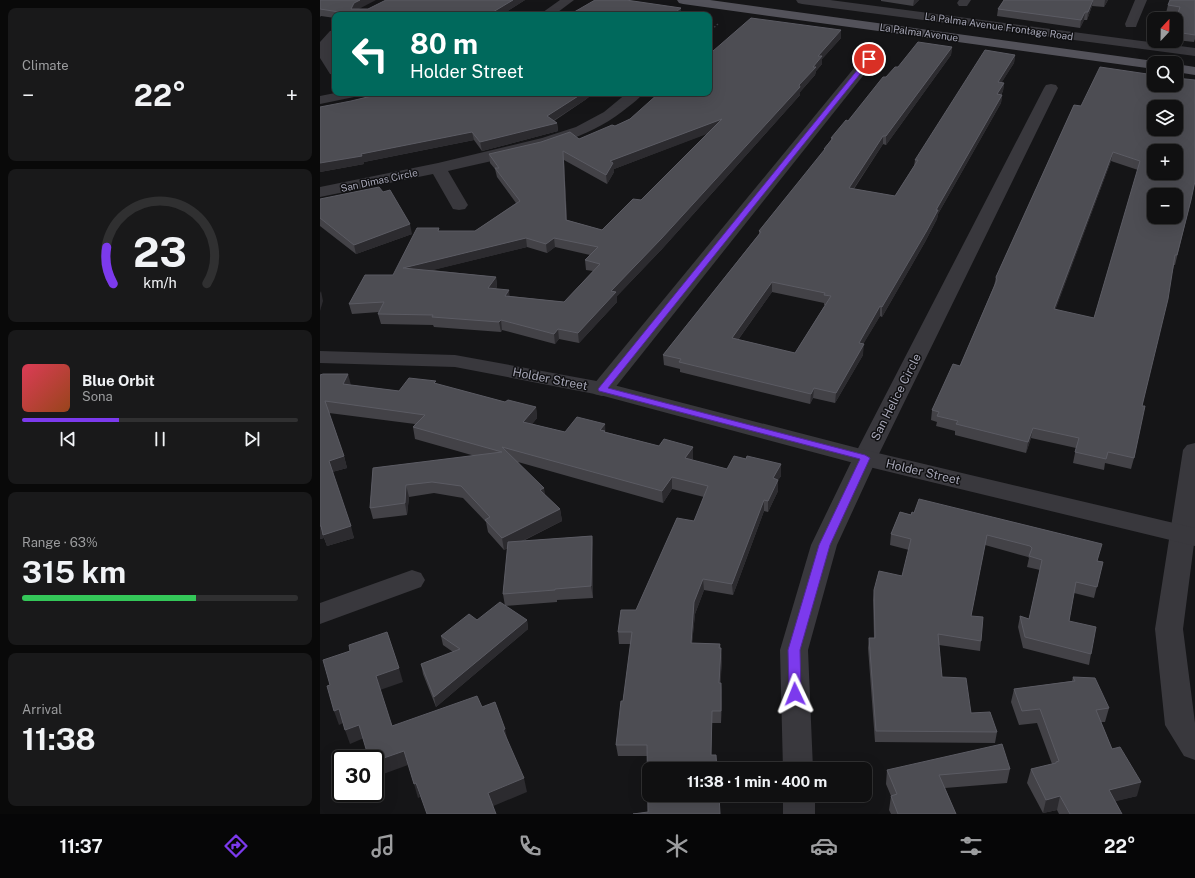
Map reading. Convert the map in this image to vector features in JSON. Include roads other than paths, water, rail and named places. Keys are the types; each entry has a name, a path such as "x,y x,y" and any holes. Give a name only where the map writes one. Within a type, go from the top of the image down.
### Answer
{"main road":[{"name":"La Palma Avenue","path":"683,0 1147,64"},
{"path":"1183,69 1195,71"}],"street":[{"path":"550,12 568,0"},
{"name":"La Palma Avenue Frontage Road","path":"802,0 1195,52"},
{"path":"1131,24 1141,0"},
{"path":"332,37 326,44 324,53 332,67"},
{"path":"602,389 869,59"},
{"name":"San Helice Circle","path":"798,762 794,650 824,545 865,458 1051,88"},
{"path":"320,100 337,96"},
{"name":"San Dimas Circle","path":"320,192 438,168 547,142 581,130 609,115 632,96"},
{"path":"438,168 459,204"},
{"name":"Holder Street","path":"320,357 456,361 602,389 865,458 1188,535"},
{"path":"1195,450 1188,535 1169,629 1180,725 1195,748"},
{"path":"320,614 412,580"},
{"path":"799,802 800,814"}]}
